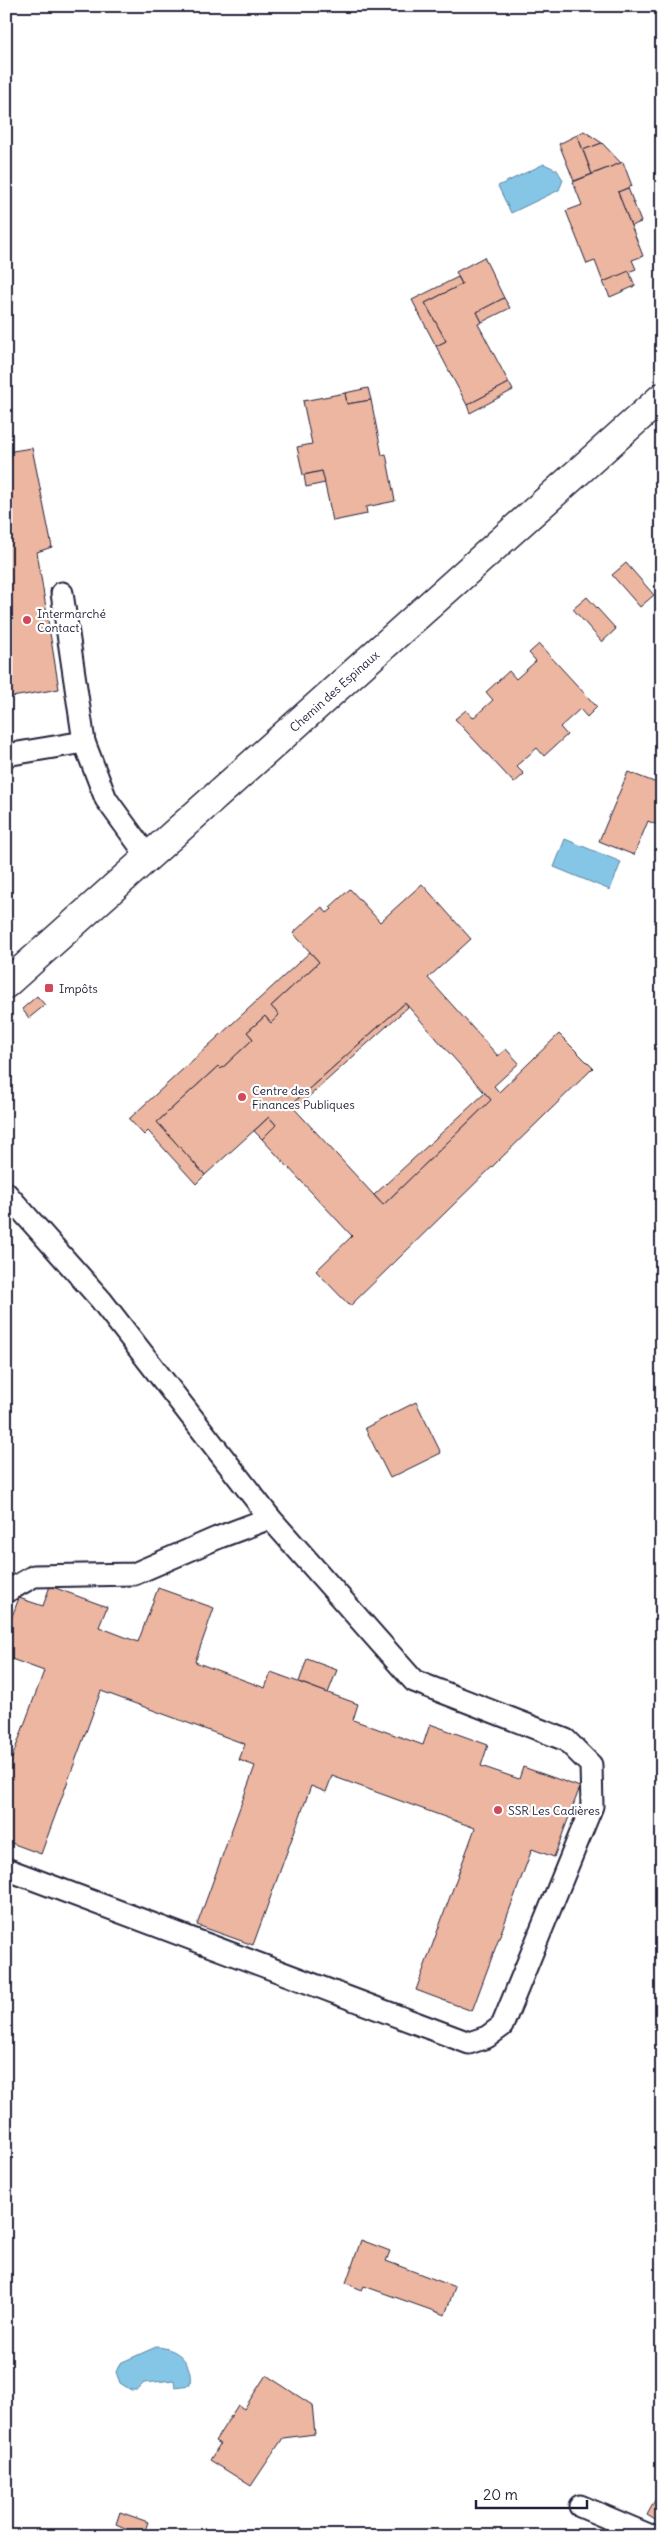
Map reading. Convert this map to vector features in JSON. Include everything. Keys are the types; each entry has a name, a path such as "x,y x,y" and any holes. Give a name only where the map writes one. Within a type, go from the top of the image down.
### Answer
{"street":[{"name":"Chemin des Espinaux","path":"6,984 662,397"}],"lane":[{"path":"62,593 84,742 106,799 148,857"},
{"path":"6,755 84,742"},
{"path":"6,1192 101,1300 270,1518 414,1681 566,1740 591,1766 592,1806 502,2026 487,2037 469,2043 6,1868"},
{"path":"6,1592 34,1576 134,1574 217,1538 270,1518"},
{"path":"580,2506 651,2536"}],"water":[{"path":"544,164 557,170 563,180 559,190 511,213 498,186"},
{"path":"565,839 621,862 610,890 554,867"},
{"path":"156,2347 171,2350 182,2358 189,2370 190,2385 175,2387 174,2380 144,2383 137,2390 131,2390 120,2383 116,2372 120,2363"}],"building":[{"path":"584,131 602,143 583,150 577,135"},
{"path":"577,135 592,174 574,181 559,144"},
{"path":"602,143 621,163 592,174 583,150"},
{"path":"623,162 632,186 618,192 643,256 632,260 636,269 603,282 595,261 587,264 566,211 582,205 573,182"},
{"path":"628,188 641,222 631,226 618,192"},
{"path":"484,257 504,298 477,312 482,322 478,324 509,383 467,405 436,346 446,341 425,303 462,284 456,272"},
{"path":"629,271 635,286 610,297 603,282"},
{"path":"458,277 462,284 425,303 446,341 436,346 412,300"},
{"path":"504,298 510,308 482,322 477,312"},
{"path":"509,383 513,390 470,413 467,405"},
{"path":"368,388 371,400 347,404 345,393"},
{"path":"345,393 347,404 371,400 382,455 386,454 395,501 366,507 367,514 333,521 322,471 303,475 297,447 312,444 303,401"},
{"name":"Intermarché Contact","path":"32,448 52,547 37,552 59,689 6,698 6,452"},
{"path":"322,471 325,483 306,487 304,475"},
{"path":"626,563 654,595 640,607 612,575"},
{"path":"587,597 616,629 602,642 573,609"},
{"path":"539,644 597,707 587,717 580,709 560,727 567,735 544,756 537,748 516,766 524,774 514,783 455,719 466,710 473,718 493,700 486,692 509,671 516,679 536,661 529,653"},
{"path":"628,772 662,785 662,827 648,821 634,855 599,841"},
{"name":"Centre des Finances Publiques","path":"422,884 471,939 428,978 498,1056 506,1049 519,1063 494,1086 499,1092 559,1034 593,1068 350,1306 316,1271 352,1236 262,1139 276,1125 269,1117 205,1175 157,1122 218,1066 221,1069 253,1039 247,1032 265,1016 271,1023 279,1015 271,1006 319,962 293,933 322,907 327,913 332,909 330,907 350,889 380,922","holes":["405,1003 491,1100 383,1205 291,1105"]},
{"path":"310,952 319,962 271,1006 279,1015 271,1023 265,1016 247,1032 253,1039 221,1069 218,1066 157,1122 205,1175 196,1184 148,1131 144,1135 129,1119"},
{"path":"37,996 45,1005 29,1018 22,1009"},
{"path":"405,1003 408,1007 295,1109 291,1105"},
{"path":"485,1093 491,1100 383,1205 374,1195"},
{"path":"269,1117 276,1125 262,1139 254,1131"},
{"path":"416,1402 441,1453 390,1478 365,1428"},
{"name":"SSR Les Cadières","path":"50,1586 107,1607 99,1627 138,1642 158,1588 214,1608 195,1662 265,1688 271,1672 358,1704 353,1720 423,1745 430,1724 488,1745 481,1766 519,1779 523,1767 580,1787 554,1857 532,1849 472,2011 416,1990 475,1828 332,1776 326,1792 311,1786 253,1945 197,1925 255,1766 239,1760 245,1744 101,1691 41,1854 6,1841 6,1774 44,1671 6,1657 6,1632 19,1598 43,1606"},
{"path":"307,1659 337,1670 328,1693 299,1682"},
{"path":"361,2240 390,2251 386,2261 455,2287 445,2315 364,2286 362,2290 346,2283"},
{"path":"266,2375 312,2405 315,2434 283,2438 251,2486 210,2460 220,2444 215,2441 238,2405 244,2409"},
{"path":"660,2491 662,2492 662,2524 647,2515"},
{"path":"120,2512 148,2522 143,2536 122,2536 125,2528 116,2524"}],"place":[{"name":"Intermarché Contact","path":"27,620"},
{"name":"Impôts","path":"49,988"},
{"name":"Centre des Finances Publiques","path":"242,1097"},
{"name":"SSR Les Cadières","path":"498,1810"}]}
